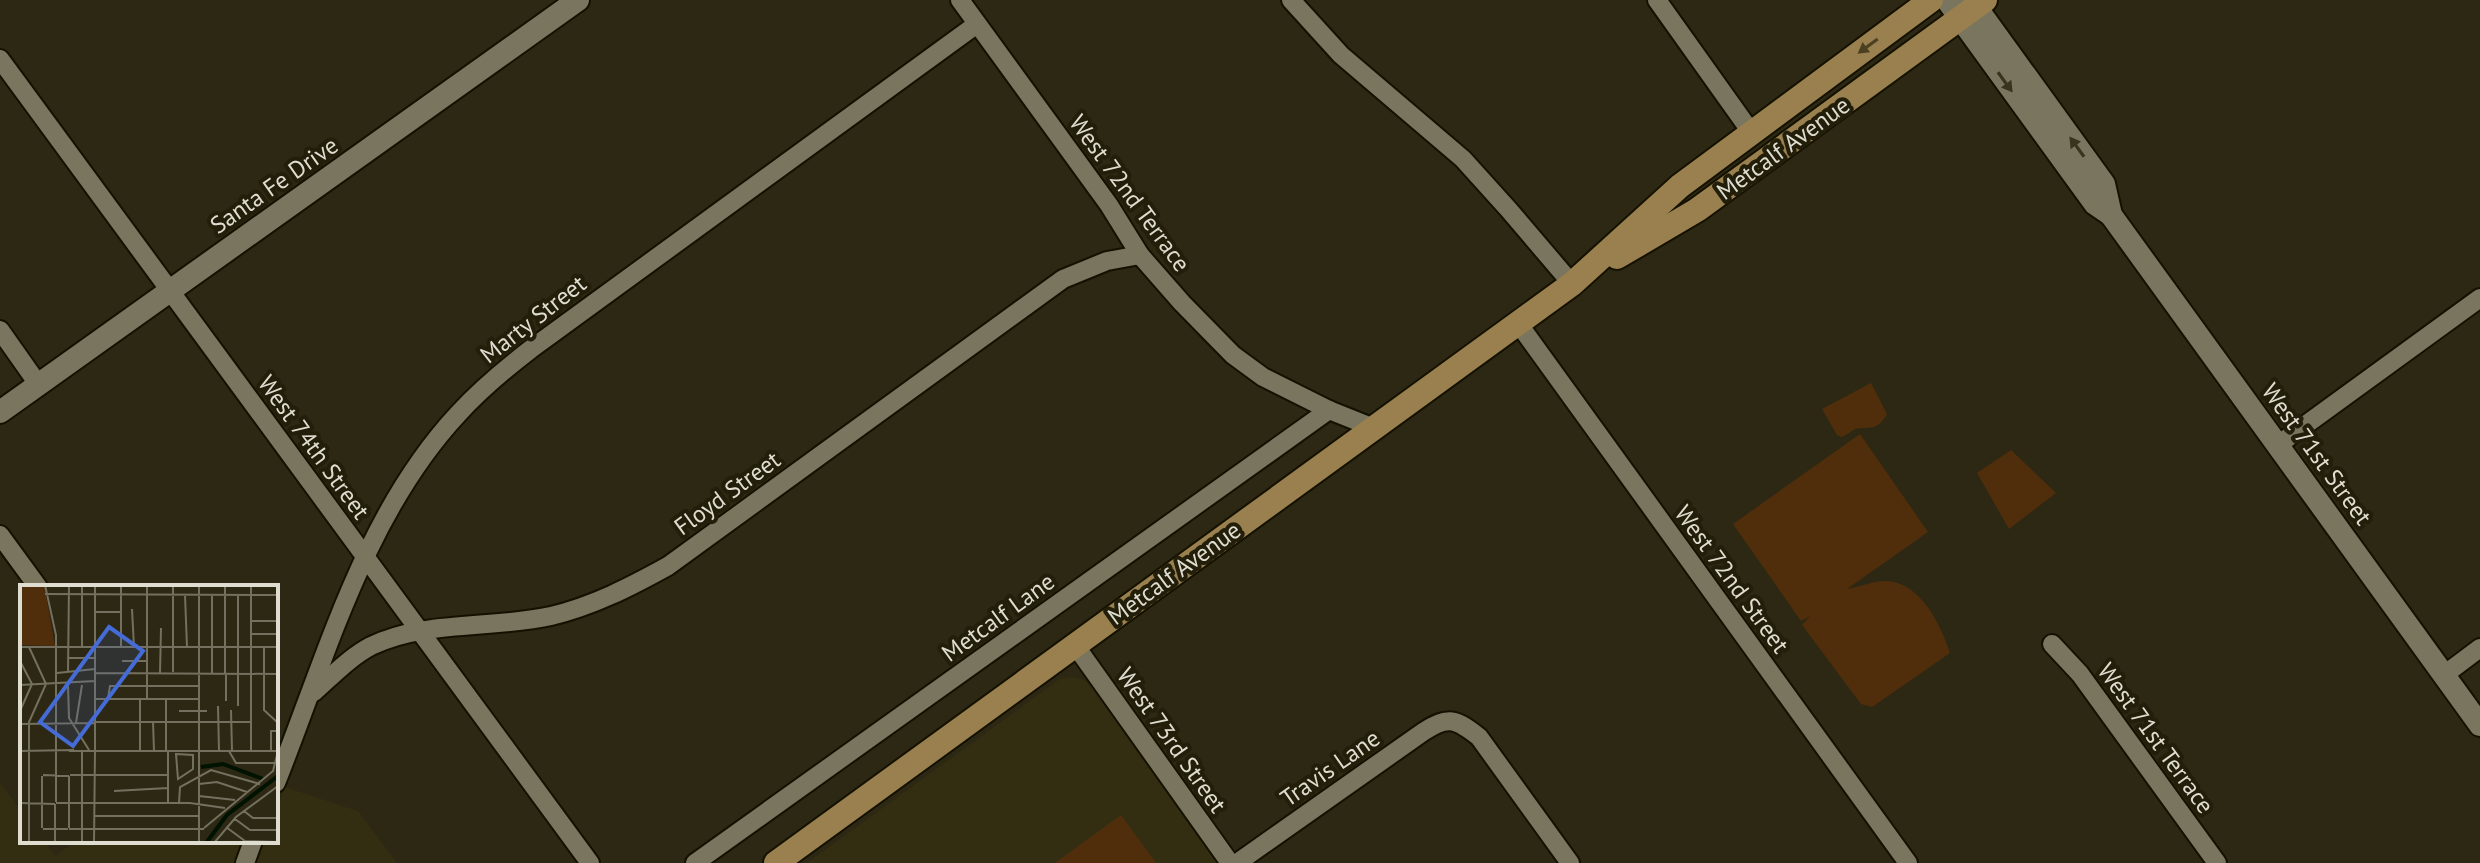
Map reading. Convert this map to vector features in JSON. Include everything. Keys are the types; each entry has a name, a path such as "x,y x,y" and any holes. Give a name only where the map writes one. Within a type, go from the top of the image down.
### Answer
{"main road":[{"name":"Metcalf Avenue","path":"1572,284 1680,186 1931,0"},
{"name":"Metcalf Avenue","path":"776,863 1572,284 1697,210 1968,5"}],"street":[{"name":"Santa Fe Drive","path":"0,412 578,0"},
{"name":"West 72nd Terrace","path":"960,0 1109,205 1140,255 1233,355 1263,377 1329,410 1374,428"},
{"path":"1291,0 1341,55 1463,159 1572,284"},
{"path":"1657,0 1751,132"},
{"name":"West 71st Street","path":"1968,5 2095,204 2111,215 2480,725"},
{"name":"Marty Street","path":"278,778 339,620 383,521 423,457 457,414 500,373 977,24"},
{"name":"West 74th Street","path":"0,59 590,863"},
{"name":"Floyd Street","path":"312,693 370,647 401,635 549,616 620,592 668,566 1063,279 1107,261 1140,255"},
{"path":"2278,445 2480,298"},
{"name":"West 72nd Street","path":"1518,323 1908,863"},
{"path":"0,330 38,384"},
{"name":"Metcalf Lane","path":"695,863 1329,410"},
{"path":"0,535 37,585"},
{"name":"West 71st Terrace","path":"2052,644 2080,674 2217,863"},
{"name":"West 73rd Street","path":"1075,645 1230,863"},
{"path":"2444,675 2480,648"},
{"name":"Travis Lane","path":"1237,863 1442,721 1463,724 1479,737 1570,863"},
{"path":"245,863 252,843"}],"shaded area":[{"path":"1871,383 1887,414 1880,424 1873,427 1855,429 1842,437 1837,435 1822,409"},
{"path":"1860,434 1928,532 1847,589 1885,581 1909,588 1935,618 1950,653 1872,707 1861,704 1802,625 1810,616 1801,621 1733,524"},
{"path":"2011,450 2056,493 2009,529 1977,473"},
{"path":"1071,677 1084,680 1100,695 1221,863 807,863 1060,679"},
{"path":"0,783 20,809 20,843 45,843 55,856 72,843 245,843 238,863 0,863"},
{"path":"285,787 358,811 397,863 256,863 263,843 278,843 278,806"},
{"path":"1121,815 1156,863 1055,863"}]}
